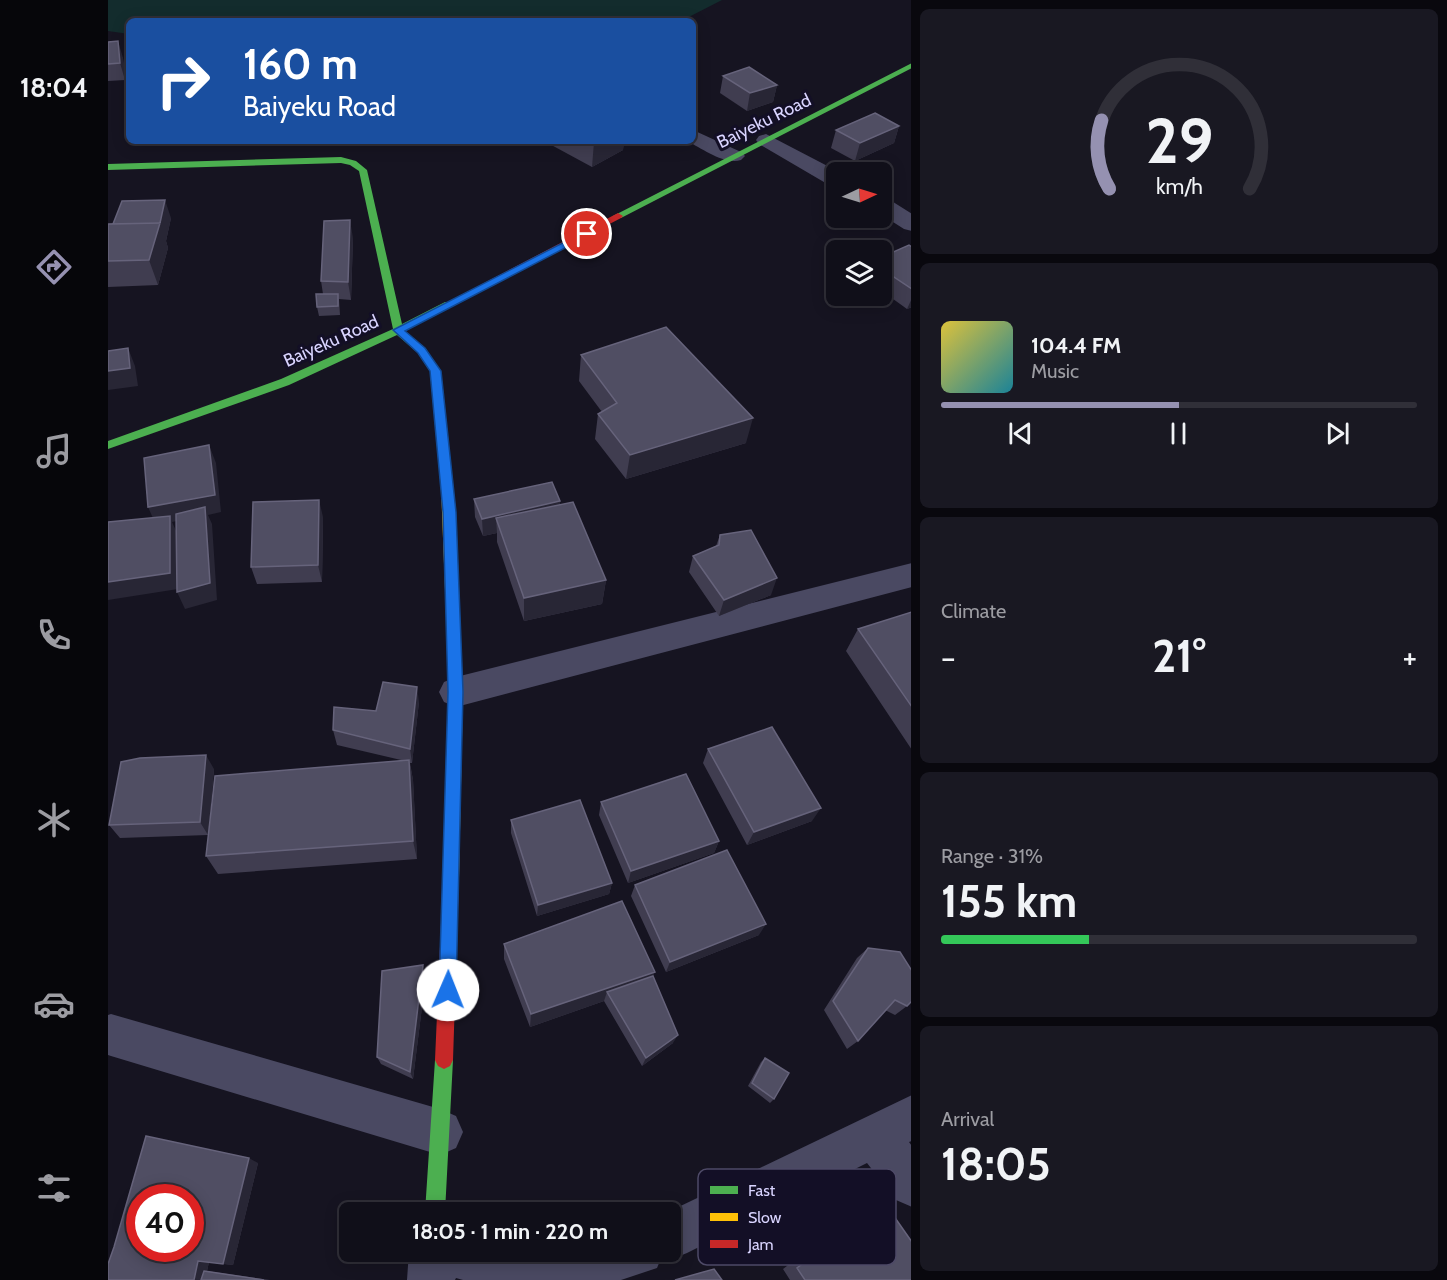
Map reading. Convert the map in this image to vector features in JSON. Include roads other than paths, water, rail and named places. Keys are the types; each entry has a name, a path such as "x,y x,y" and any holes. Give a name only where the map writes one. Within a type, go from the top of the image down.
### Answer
{"street":[{"name":"Baiyeku Road","path":"108,445 285,382 398,330 911,66"},
{"path":"696,137 734,156"},
{"path":"766,140 826,174"},
{"path":"108,167 340,160 353,163 363,170 398,330 422,351 435,371 449,512 456,692 446,1036 436,1202"},
{"path":"892,211 911,223"},
{"path":"456,692 911,575"},
{"path":"111,1035 440,1132"},
{"path":"806,1169 893,1126 911,1181"},
{"path":"681,1231 698,1222"},
{"path":"431,1280 432,1262"},
{"path":"482,1262 509,1271 563,1271 598,1262"}]}
